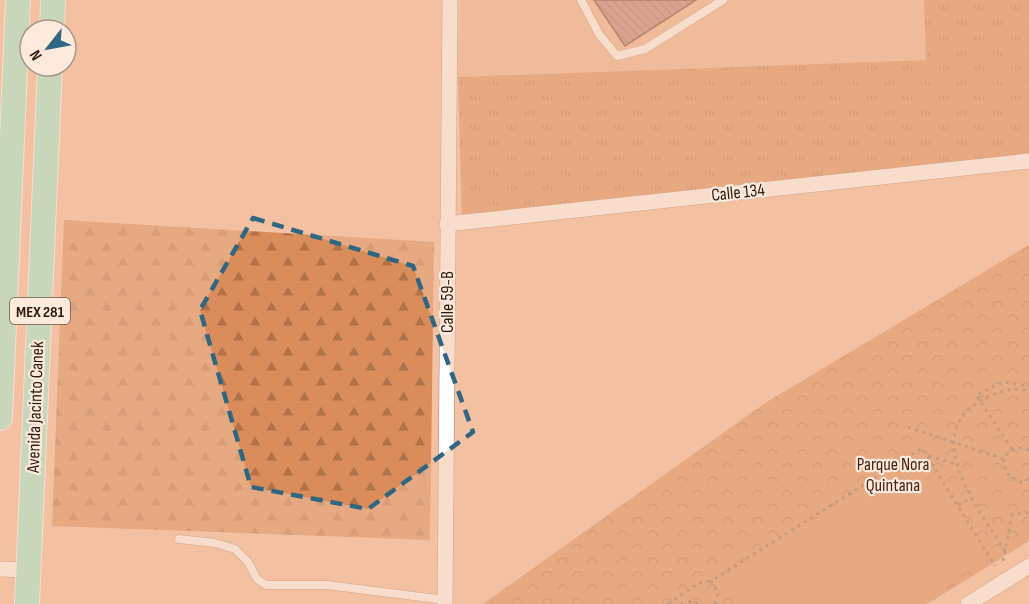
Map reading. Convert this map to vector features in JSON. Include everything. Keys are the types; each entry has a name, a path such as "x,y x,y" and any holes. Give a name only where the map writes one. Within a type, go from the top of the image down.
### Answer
{"main road":[{"name":"Avenida Jacinto Canek","path":"0,418 18,0"},
{"path":"52,18 53,0"},
{"name":"Avenida Jacinto Canek","path":"27,604 49,78"}],"street":[{"name":"Calle 59-B","path":"445,602 450,0"},
{"name":"Calle 134","path":"447,224 1029,161"},
{"path":"968,604 1029,566"},
{"path":"0,569 28,570"}],"lane":[{"path":"581,0 599,34 617,56 645,49 723,0"},
{"path":"179,539 215,543 235,549 248,562 257,579 266,585 327,585 445,602"}],"path":[{"path":"1012,449 976,395 1004,382 1029,386"},
{"path":"1005,551 972,496 957,464 955,442 964,416 980,401 1006,390 1029,391"},
{"path":"908,426 1004,459"},
{"path":"668,604 699,583 711,581 922,448 995,566"},
{"path":"1029,450 1012,449 1004,459 1004,469 1010,478 1021,482 1029,479"},
{"path":"927,455 957,464"},
{"path":"958,505 972,496"},
{"path":"1003,561 1012,515 1029,512"},
{"path":"711,581 718,594 716,604"},
{"path":"681,604 692,601 700,604"}],"highlighted area":[{"path":"253,218 413,266 473,432 368,509 251,487 200,310"}],"shaded area":[{"path":"460,0 924,0 927,60 458,77"}],"green space":[{"path":"924,0 1029,0 1029,161 462,222 458,77 926,60"},
{"path":"64,220 434,242 430,540 52,526"},
{"name":"Parque Nora Quintana","path":"1029,245 1029,541 927,604 483,604 765,403"},
{"path":"923,451 990,557 916,604 734,604 719,580"}],"building":[{"path":"594,0 696,0 625,46"}]}
